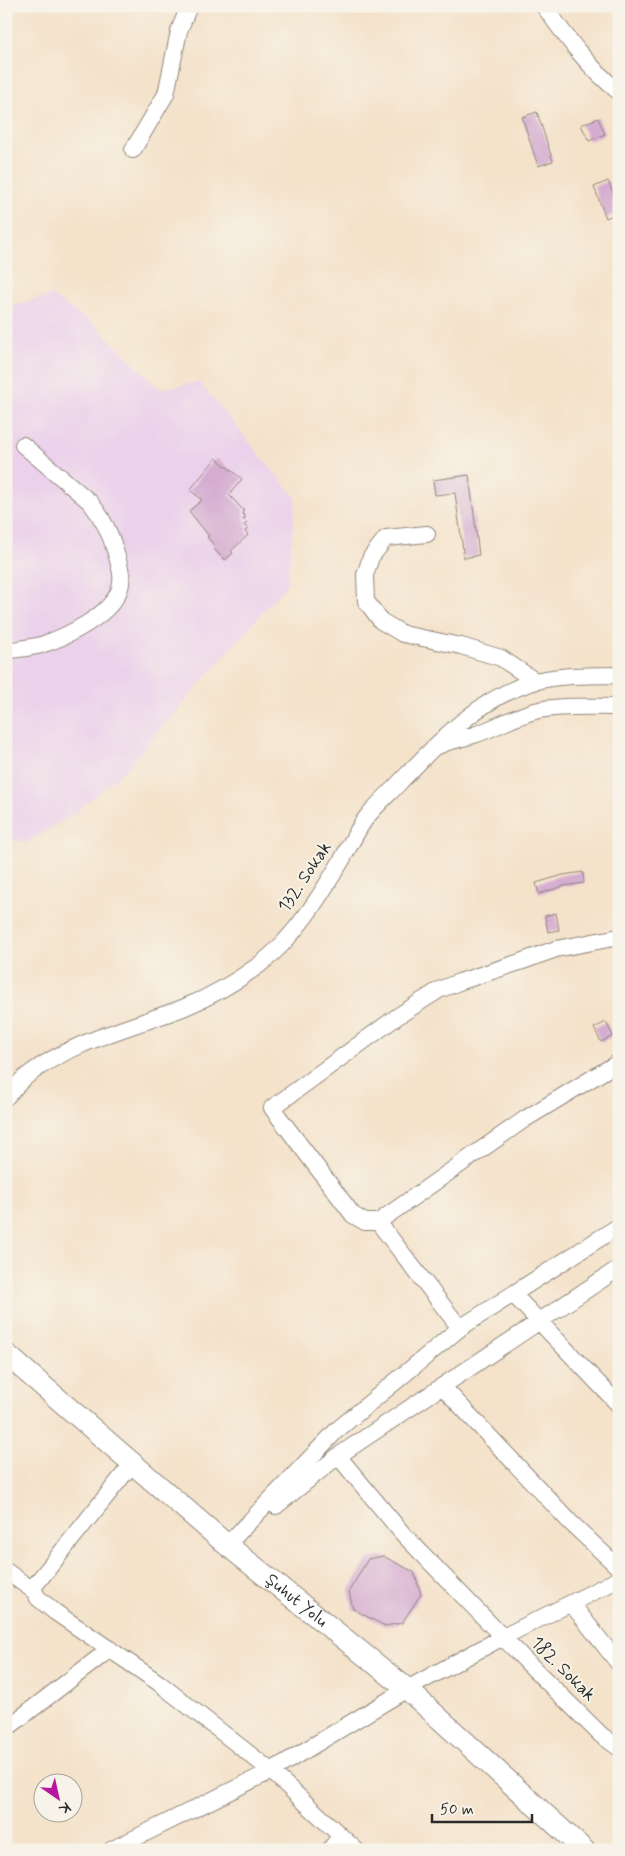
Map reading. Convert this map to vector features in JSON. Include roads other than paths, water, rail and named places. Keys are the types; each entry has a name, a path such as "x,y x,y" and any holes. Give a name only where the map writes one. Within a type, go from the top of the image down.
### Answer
{"main road":[{"name":"Şuhut Yolu","path":"6,1354 227,1545 407,1689 584,1850"}],"street":[{"path":"133,150 166,94 179,31 189,6"},
{"path":"544,6 575,49 595,71 619,92"},
{"path":"6,651 40,645 70,632 108,608 120,587 121,570 111,536 97,510 23,445"},
{"path":"427,534 386,538 371,557 368,566 366,601 381,621 403,634 461,646 501,658 535,681"},
{"name":"132. Sokak","path":"6,1097 28,1075 55,1058 102,1036 187,1006 229,984 260,964 285,941 321,896 366,818 431,750 471,715 519,687 535,681 566,677 619,675"},
{"path":"431,750 444,743 475,735 502,722 538,710 566,707 619,707"},
{"path":"619,937 556,949 439,990 398,1016 272,1108 353,1215 365,1222 378,1222 525,1119 619,1062"},
{"path":"378,1222 460,1328"},
{"path":"227,1545 337,1430 460,1328 619,1226"},
{"path":"227,1545 338,1456 619,1268"},
{"path":"513,1294 619,1405"},
{"path":"442,1386 571,1523 619,1568"},
{"name":"182. Sokak","path":"338,1456 403,1534 601,1735 619,1748"},
{"path":"34,1591 35,1585 132,1464"},
{"path":"6,1570 34,1591 38,1598 55,1612 159,1683 271,1771 356,1850"},
{"path":"111,1850 271,1771 407,1689 503,1637 619,1579"},
{"path":"571,1603 619,1664"},
{"path":"6,1728 110,1649"},
{"path":"330,1850 340,1836"}]}
